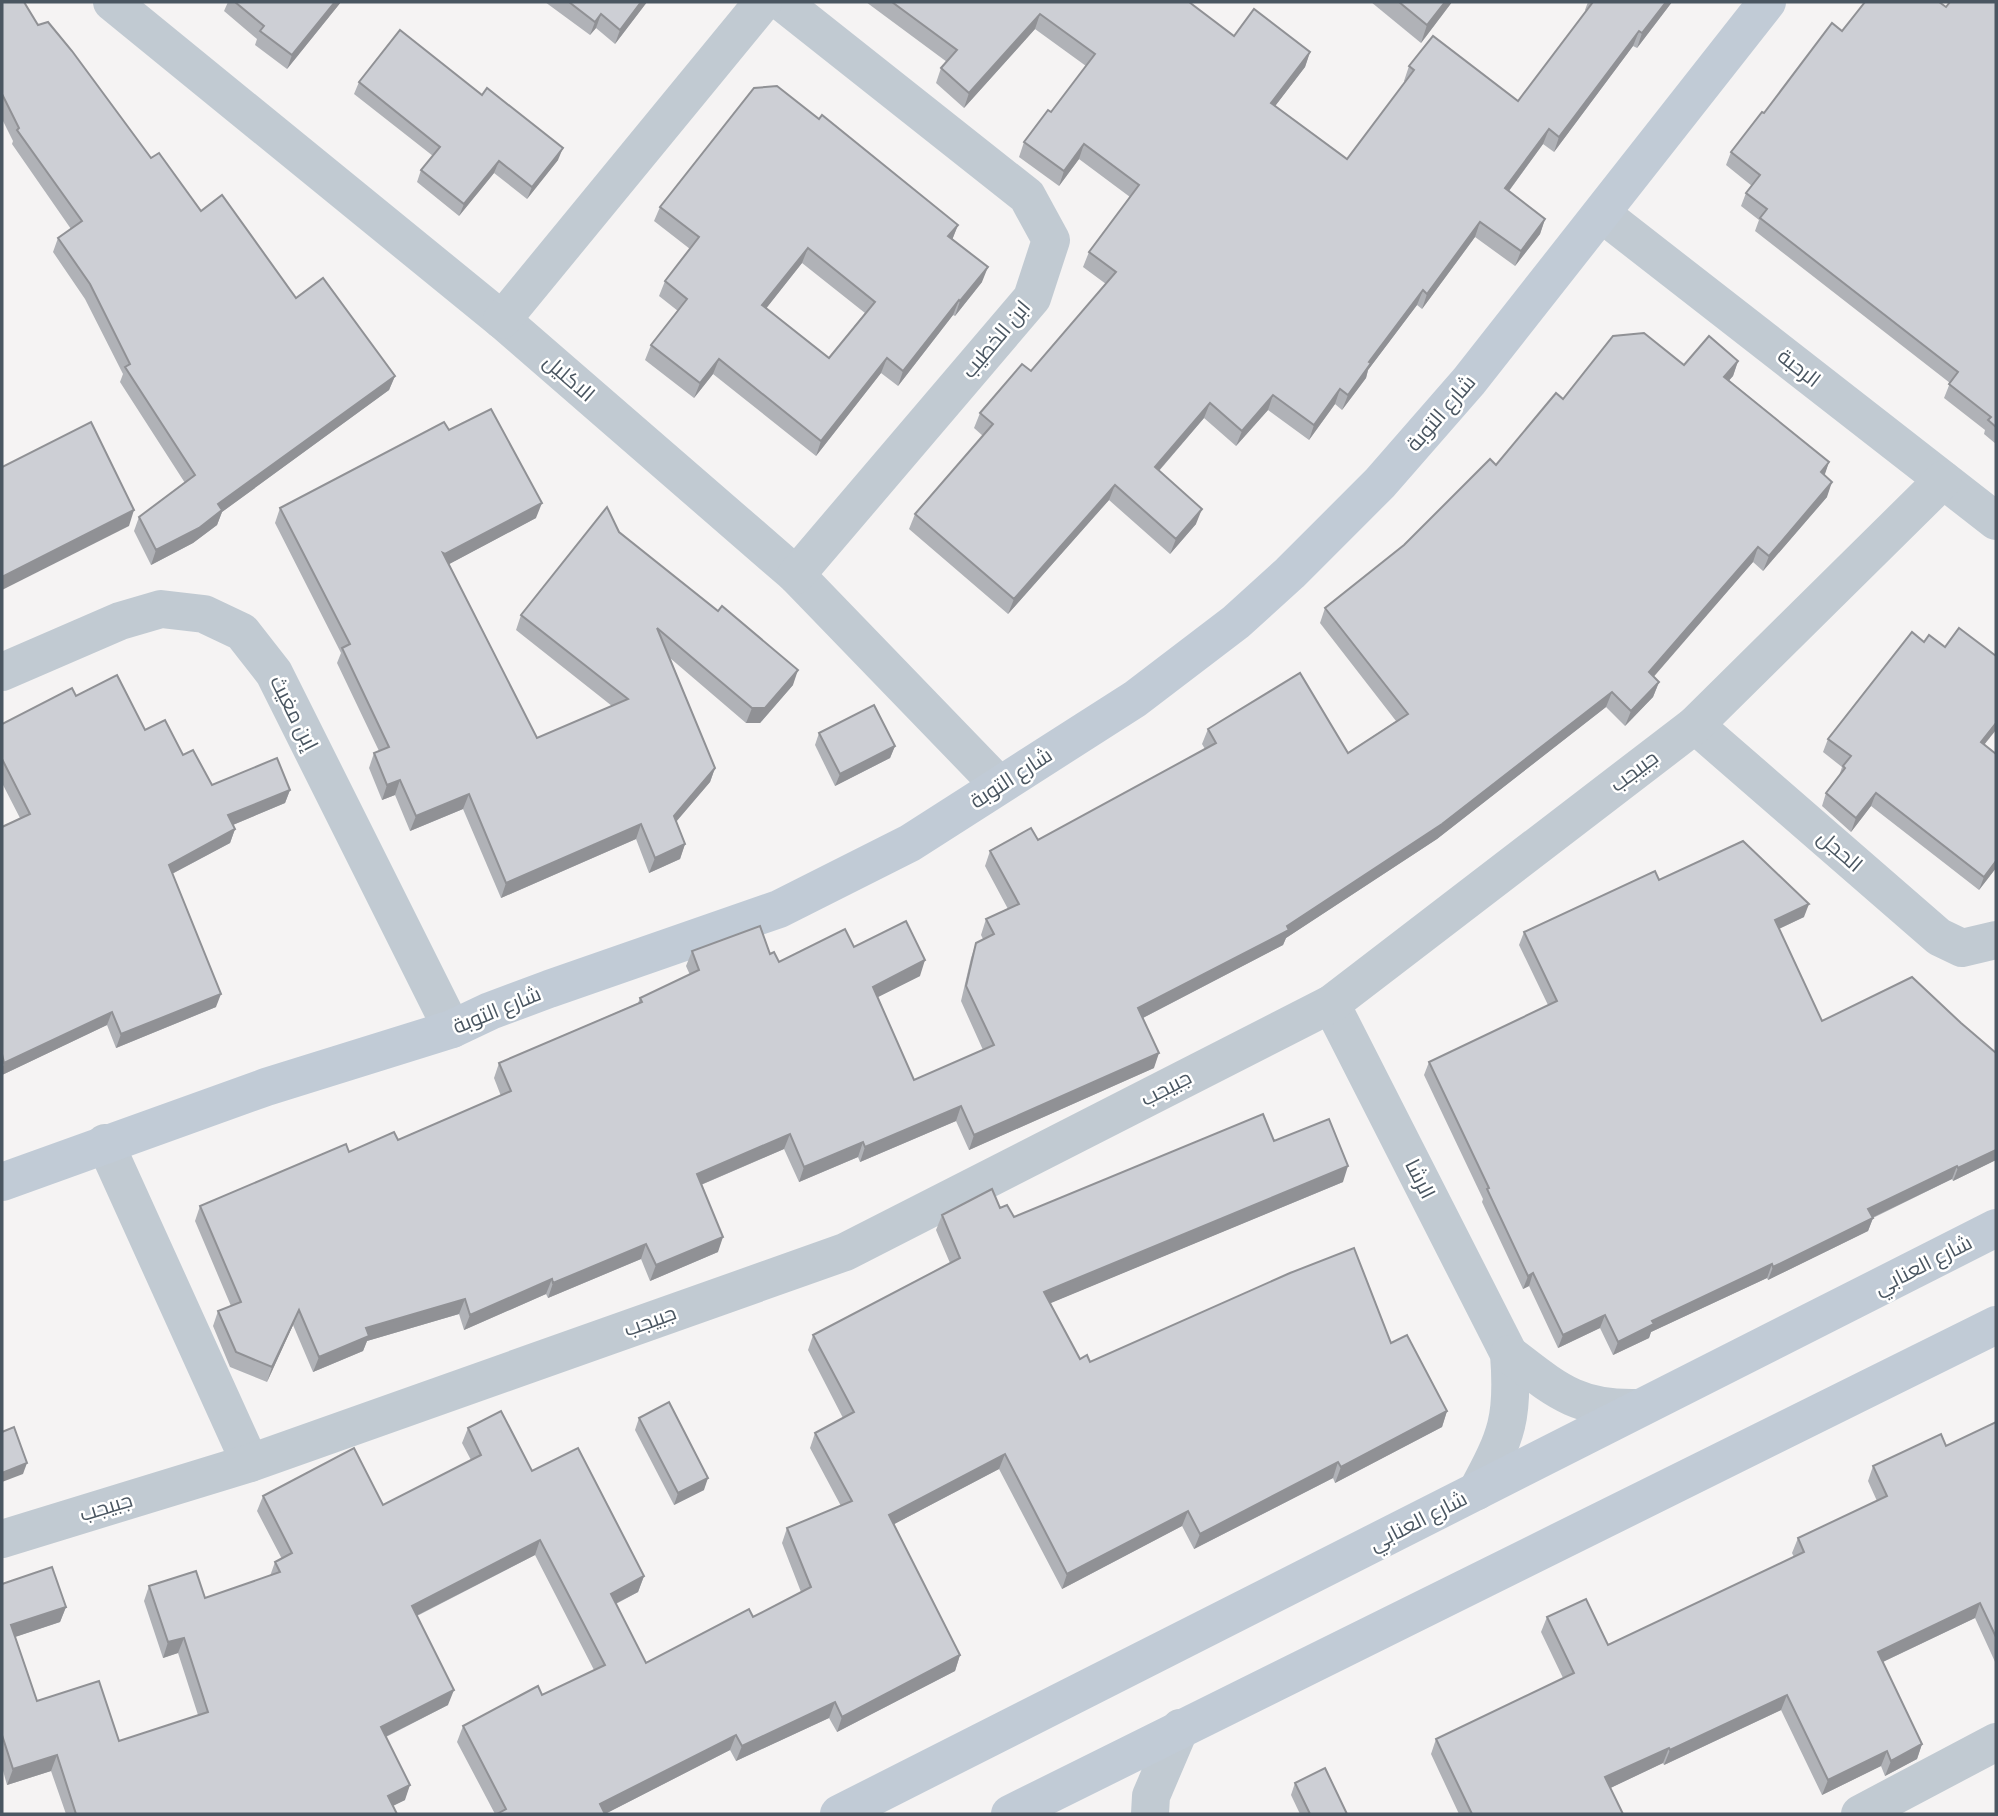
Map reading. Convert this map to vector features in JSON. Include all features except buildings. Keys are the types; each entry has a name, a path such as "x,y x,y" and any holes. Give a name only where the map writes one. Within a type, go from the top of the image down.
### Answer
{"street":[{"name":"الاكليل","path":"112,2 502,320 796,575 999,785"},
{"path":"502,320 763,2"},
{"name":"ابن الخطيب","path":"782,2 1027,197 1051,240 1032,298 796,575"},
{"name":"شارع التوبة","path":"2,1182 266,1087 452,1029 490,1011 549,989 779,909 910,843 1135,699 1236,622 1380,484 1469,381 1767,2"},
{"name":"الرحبة","path":"1602,214 1996,521"},
{"name":"جبيجب","path":"2,1539 250,1463 845,1252 1331,1004 1695,725 1943,480"},
{"name":"إبن مغيث","path":"2,672 120,621 161,609 204,614 242,632 274,673 452,1029"},
{"name":"الحجل","path":"1695,725 1939,937 1962,948 1996,940"},
{"name":"الرشا","path":"1331,1004 1509,1354 1512,1392 1510,1414 1504,1435 1477,1491"},
{"path":"105,1143 250,1463"},
{"name":"شارع العنابي","path":"839,1814 1996,1228"},
{"path":"1010,1814 1996,1325"},
{"name":"الرشا","path":"1509,1354 1562,1393 1587,1404 1612,1409 1639,1408"},
{"path":"1150,1814 1152,1796 1180,1728"},
{"path":"1860,1814 1996,1742"}]}
